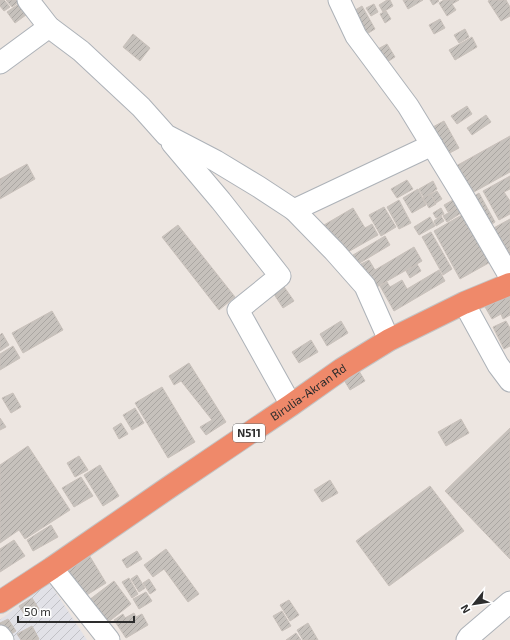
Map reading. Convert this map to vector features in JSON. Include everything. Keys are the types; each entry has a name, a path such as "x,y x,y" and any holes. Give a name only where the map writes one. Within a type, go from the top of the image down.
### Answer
{"highway":[{"name":"Birulia-Akran Rd","path":"0,602 342,369 389,340 510,284"}],"street":[{"path":"28,0 49,26 80,51 141,106 221,201 280,276 238,310 291,405"},
{"path":"339,0 356,36 408,106 510,277"},
{"path":"0,63 49,26"},
{"path":"166,135 216,161 294,210 334,250 365,286 389,340"},
{"path":"294,210 432,145"},
{"path":"464,304 498,365 510,381"},
{"path":"52,568 110,640"},
{"path":"467,640 510,602"},
{"path":"0,636 3,640"}],"shaded area":[{"path":"49,582 87,640 0,640 0,620"}],"building":[{"path":"0,0 4,0 10,7 4,11 0,6"},
{"path":"6,0 18,0 19,2 12,7"},
{"path":"387,0 390,0 393,6 383,12 379,5"},
{"path":"403,0 423,0 408,9"},
{"path":"430,0 438,0 439,1 433,5"},
{"path":"444,0 459,0 452,4 456,10 447,16 439,3"},
{"path":"506,0 510,7 510,16 501,21 488,1"},
{"path":"23,1 30,12 15,23 7,12"},
{"path":"374,4 378,12 371,16 366,8"},
{"path":"362,6 375,29 365,35 352,12"},
{"path":"386,11 391,19 385,23 380,14"},
{"path":"440,19 445,28 434,34 429,25"},
{"path":"465,29 469,37 459,43 454,35"},
{"path":"133,34 150,48 140,61 123,47"},
{"path":"472,37 477,47 455,60 449,50"},
{"path":"387,44 395,57 384,64 376,50"},
{"path":"467,106 472,114 457,124 451,116"},
{"path":"486,115 491,122 472,135 467,128"},
{"path":"444,121 459,148 446,155 431,128"},
{"path":"510,136 510,172 472,193 456,166"},
{"path":"27,164 35,179 0,199 0,179"},
{"path":"510,176 510,189 504,192 510,201 510,214 499,220 483,191"},
{"path":"407,180 413,189 397,198 391,189"},
{"path":"433,181 437,189 424,198 419,189"},
{"path":"418,189 426,205 412,213 403,198"},
{"path":"437,191 442,199 436,203 431,194"},
{"path":"479,193 495,222 486,228 470,199"},
{"path":"431,194 436,204 429,208 423,198"},
{"path":"460,196 464,203 448,212 444,205"},
{"path":"399,200 411,223 399,229 387,207"},
{"path":"384,207 396,227 381,236 369,215"},
{"path":"458,207 461,213 447,222 443,216"},
{"path":"353,208 365,228 372,224 378,235 348,252 324,225"},
{"path":"441,208 444,214 436,218 433,213"},
{"path":"467,212 494,260 460,279 434,231"},
{"path":"441,216 444,221 436,226 434,221"},
{"path":"430,217 435,226 419,235 414,227"},
{"path":"510,219 510,253 504,256 490,230"},
{"path":"178,225 235,297 219,310 162,237"},
{"path":"431,232 452,269 443,275 422,237"},
{"path":"385,236 390,245 358,264 353,255"},
{"path":"414,247 422,261 375,288 361,264 369,260 375,270"},
{"path":"417,264 421,271 410,278 406,271"},
{"path":"439,270 445,281 394,311 380,286 387,282 390,287 402,280 407,289"},
{"path":"280,281 294,301 283,308 270,288"},
{"path":"510,284 510,315 503,319 501,314 492,319 477,293"},
{"path":"52,311 63,330 23,353 12,333"},
{"path":"341,321 348,333 327,346 320,334"},
{"path":"506,321 510,328 510,346 504,349 493,327"},
{"path":"2,333 9,345 0,351 0,335"},
{"path":"311,340 318,352 299,363 292,352"},
{"path":"13,346 20,358 0,370 0,354"},
{"path":"189,363 226,422 206,435 200,427 212,420 181,381 174,385 169,376"},
{"path":"359,371 365,381 350,390 344,380"},
{"path":"162,387 195,442 168,458 135,403"},
{"path":"13,393 21,407 11,413 2,398"},
{"path":"135,408 144,423 132,430 123,415"},
{"path":"0,418 6,427 0,430"},
{"path":"461,419 469,433 446,446 438,432"},
{"path":"121,423 128,434 119,439 113,428"},
{"path":"510,428 510,559 445,491"},
{"path":"28,446 70,510 25,539 19,530 0,543 0,465"},
{"path":"79,456 88,470 75,477 67,463"},
{"path":"100,465 119,496 103,506 84,475"},
{"path":"81,477 93,496 74,507 62,488"},
{"path":"330,480 338,493 322,502 314,490"},
{"path":"430,486 464,531 389,586 356,541"},
{"path":"51,525 58,537 33,551 27,540"},
{"path":"14,540 25,556 0,572 0,549"},
{"path":"166,549 199,594 188,602 164,569 153,577 144,565"},
{"path":"86,550 106,583 82,598 62,564"},
{"path":"137,551 142,559 127,568 122,560"},
{"path":"137,575 145,588 139,592 131,579"},
{"path":"129,578 138,594 132,598 122,582"},
{"path":"149,579 156,590 150,594 143,583"},
{"path":"114,581 131,604 107,623 89,600"},
{"path":"146,592 152,601 139,609 133,599"},
{"path":"32,598 39,609 26,617 19,606"},
{"path":"289,600 299,615 290,621 280,605"},
{"path":"282,611 291,626 282,631 273,616"},
{"path":"134,613 136,617 142,614 148,625 126,638 114,620 123,614 125,618"},
{"path":"8,619 16,631 7,637 0,626 0,623"},
{"path":"308,623 318,640 303,640 297,630"},
{"path":"32,626 39,639 21,640 17,634"},
{"path":"296,633 301,640 286,640"}]}
